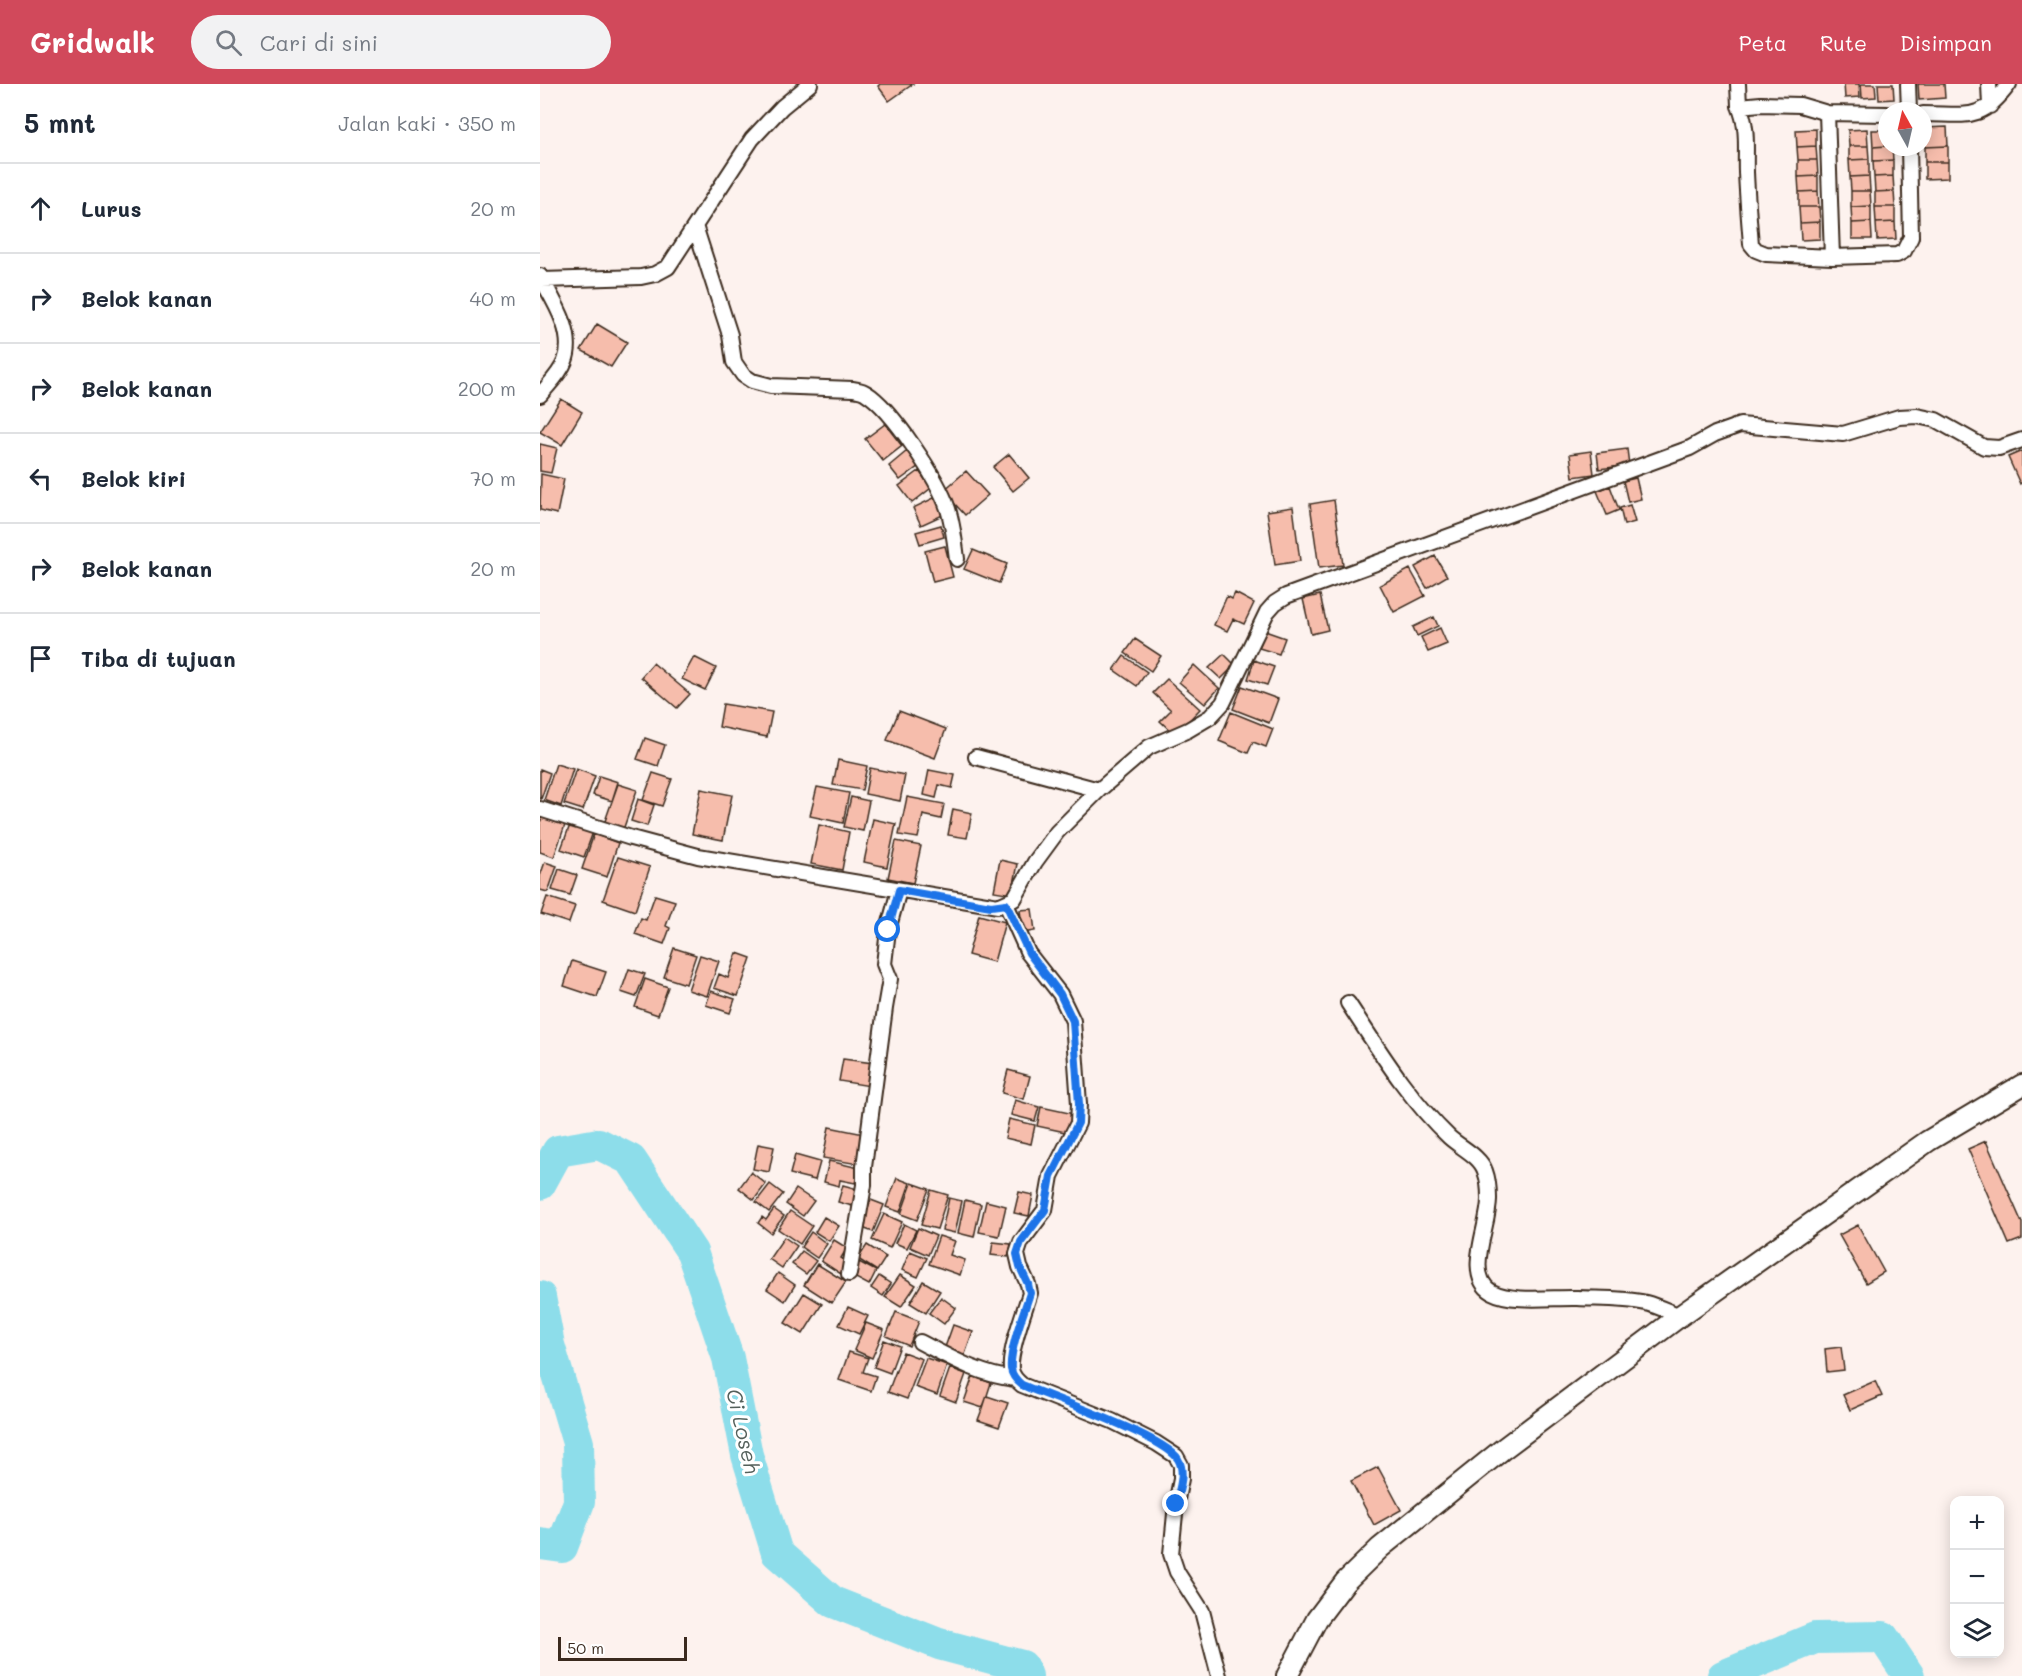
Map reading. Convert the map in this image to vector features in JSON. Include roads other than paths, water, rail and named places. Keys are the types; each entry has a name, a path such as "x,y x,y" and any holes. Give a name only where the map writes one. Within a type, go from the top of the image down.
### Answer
{"street":[{"path":"540,395 558,374 565,361 568,348 564,323 541,278 622,279 656,274 668,267 752,139 782,107 810,84"},
{"path":"1738,84 1739,106 1745,119 1747,132 1746,168 1751,244 1756,250 1767,254 1832,257 1897,255 1908,246 1911,237 1909,156"},
{"path":"1908,84 1909,102"},
{"path":"1989,84 1990,106"},
{"path":"1932,114 1969,114 1984,111 1997,100 2009,84"},
{"path":"1739,106 1800,105 1827,113 1878,114"},
{"path":"1827,113 1832,257"},
{"path":"695,226 730,335 734,362 743,375 752,381 771,386 853,389 865,392 897,423 934,482 948,508 957,559"},
{"path":"540,809 631,838 699,856 991,906 1006,904 1014,899 1035,862 1057,832 1099,790 1149,747 1188,730 1210,717 1223,703 1267,612 1286,596 1690,448 1731,427 1749,425 1843,434 1899,417 1917,416 1935,420 1984,447 1999,448 2022,440"},
{"path":"976,757 1099,790"},
{"path":"849,1274 864,1185 864,1167 890,983 884,964 888,930 899,890"},
{"path":"1006,904 1029,953 1060,994 1073,1021 1079,1104 1078,1123 1051,1176 1045,1210 1021,1242 1017,1254 1030,1293 1014,1348 1011,1370 1022,1385 1112,1421 1156,1443 1176,1456 1181,1465 1182,1479 1176,1504 1171,1554 1177,1572 1202,1611 1219,1676"},
{"path":"1348,1003 1422,1111 1482,1164 1490,1199 1478,1263 1480,1281 1485,1288 1496,1294 1513,1297 1578,1298 1647,1303 1680,1316"},
{"path":"1287,1676 1317,1619 1345,1582 1380,1548 1503,1449 1680,1316 1928,1141 2022,1085"},
{"path":"920,1342 972,1369 1000,1378 1016,1379"}],"waterway":[{"name":"Ci Loseh","path":"540,1184 558,1151 599,1144 631,1160 692,1252 728,1358 747,1455 777,1553 833,1602 939,1644 1022,1666 1027,1676"},
{"name":"Ci Loseh","path":"540,1297 549,1345 578,1443 579,1502 562,1547 540,1544"},
{"name":"Ci Loseh","path":"1723,1676 1815,1638 1883,1637 1909,1676"}]}
